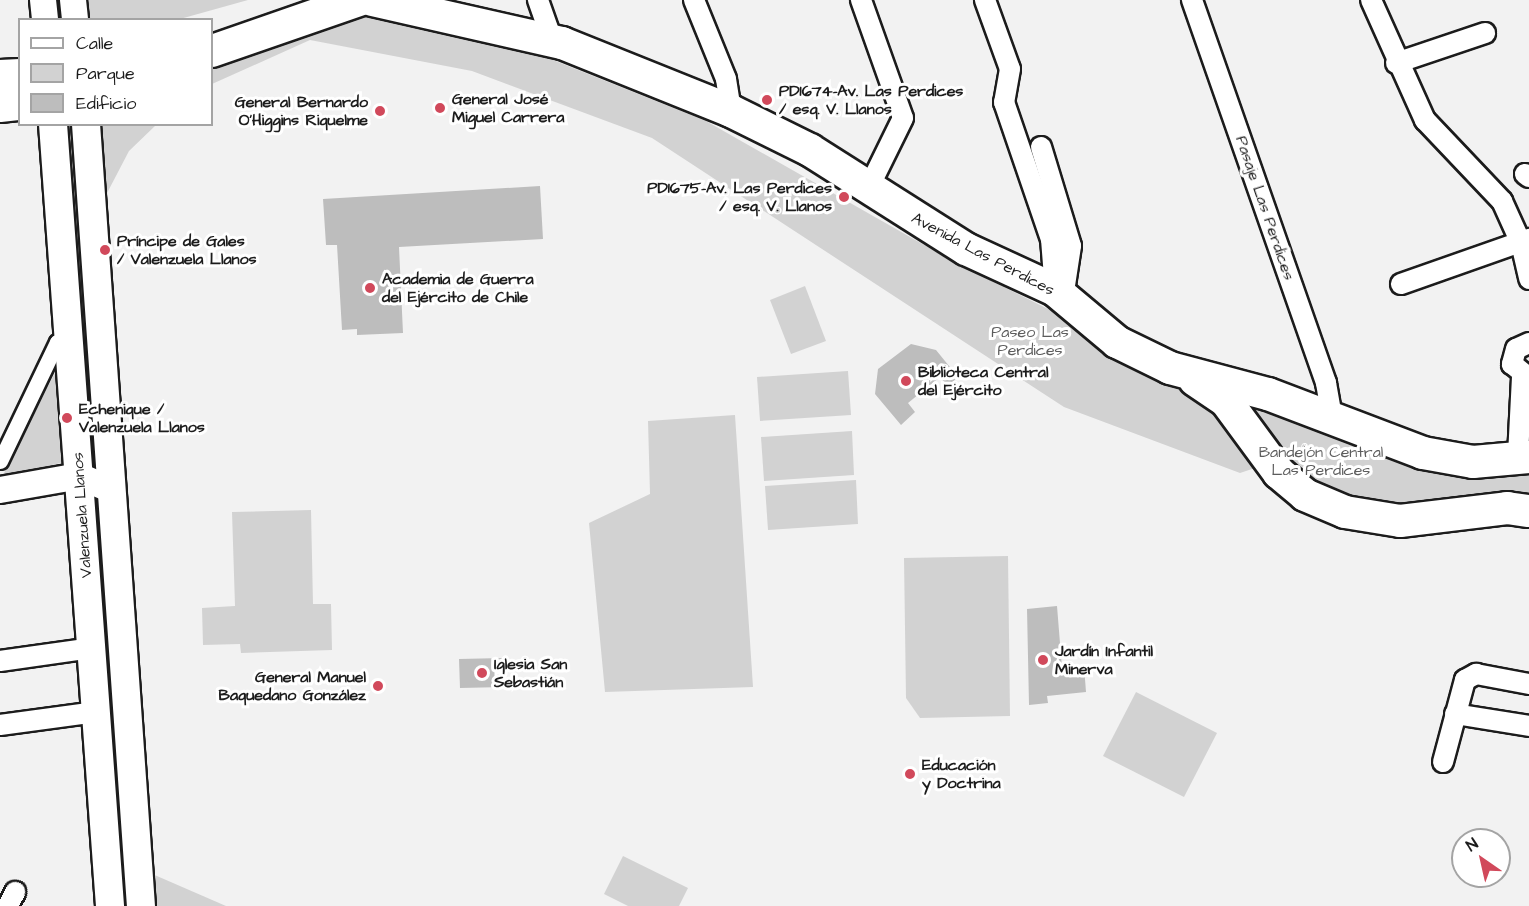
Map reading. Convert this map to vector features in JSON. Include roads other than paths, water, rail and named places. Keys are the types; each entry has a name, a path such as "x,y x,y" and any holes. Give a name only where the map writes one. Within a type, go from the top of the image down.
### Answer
{"main road":[{"path":"213,30 357,0"},
{"path":"213,51 357,0"},
{"name":"Avenida Las Perdices","path":"372,0 552,40 731,111 869,187 966,249 1059,294 1117,342 1170,368 1268,394 1332,418 1396,446 1446,459 1523,457"},
{"path":"0,76 18,75"},
{"path":"0,106 18,104"},
{"name":"Valenzuela Llanos","path":"53,126 110,906"},
{"name":"Valenzuela Llanos","path":"87,126 110,489 141,906"},
{"path":"1170,368 1215,390 1240,419 1279,473 1305,495 1345,512 1400,521 1507,508 1529,511"},
{"path":"1240,419 1241,408 1268,394"}],"street":[{"path":"43,0 45,18"},
{"path":"73,0 75,18"},
{"path":"538,0 552,40"},
{"path":"694,0 726,79 731,111"},
{"path":"861,0 903,118 869,187"},
{"path":"985,0 1010,69 1004,102 1051,239 1059,294"},
{"name":"Pasaje Las Perdices","path":"1192,0 1326,383 1332,418"},
{"path":"1371,0 1396,63 1425,120 1502,201 1525,241 1529,279"},
{"path":"1396,63 1485,33"},
{"path":"1041,147 1071,246 1059,294"},
{"path":"1401,284 1525,241"},
{"path":"0,461 57,342 69,339"},
{"path":"1523,457 1526,377 1512,356 1529,343"},
{"path":"0,490 28,481 79,476 110,489"},
{"path":"0,661 91,648"},
{"path":"1443,762 1462,685 1470,676 1529,684"},
{"path":"0,725 96,712"},
{"path":"1455,714 1529,726"},
{"path":"97,906 104,825"}],"place":[{"name":"PD1674-Av. Las Perdices / esq. V. Llanos","path":"767,100"},
{"name":"General José Miguel Carrera","path":"440,108"},
{"name":"General Bernardo O’Higgins Riquelme","path":"380,111"},
{"name":"PD1675-Av. Las Perdices / esq. V. Llanos","path":"844,197"},
{"name":"Príncipe de Gales / Valenzuela Llanos","path":"105,250"},
{"name":"Academia de Guerra del Ejército de Chile","path":"370,288"},
{"name":"Biblioteca Central del Ejército","path":"906,381"},
{"name":"Echenique / Valenzuela Llanos","path":"67,418"},
{"name":"Jardín Infantil Minerva","path":"1043,660"},
{"name":"Iglesia San Sebastián","path":"482,673"},
{"name":"General Manuel Baquedano González","path":"378,686"},
{"name":"Educación y Doctrina","path":"910,774"}],"park label":[{"name":"Paseo Las Perdices","path":"1030,341"},
{"name":"Bandejón Central Las Perdices","path":"1321,461"}]}
